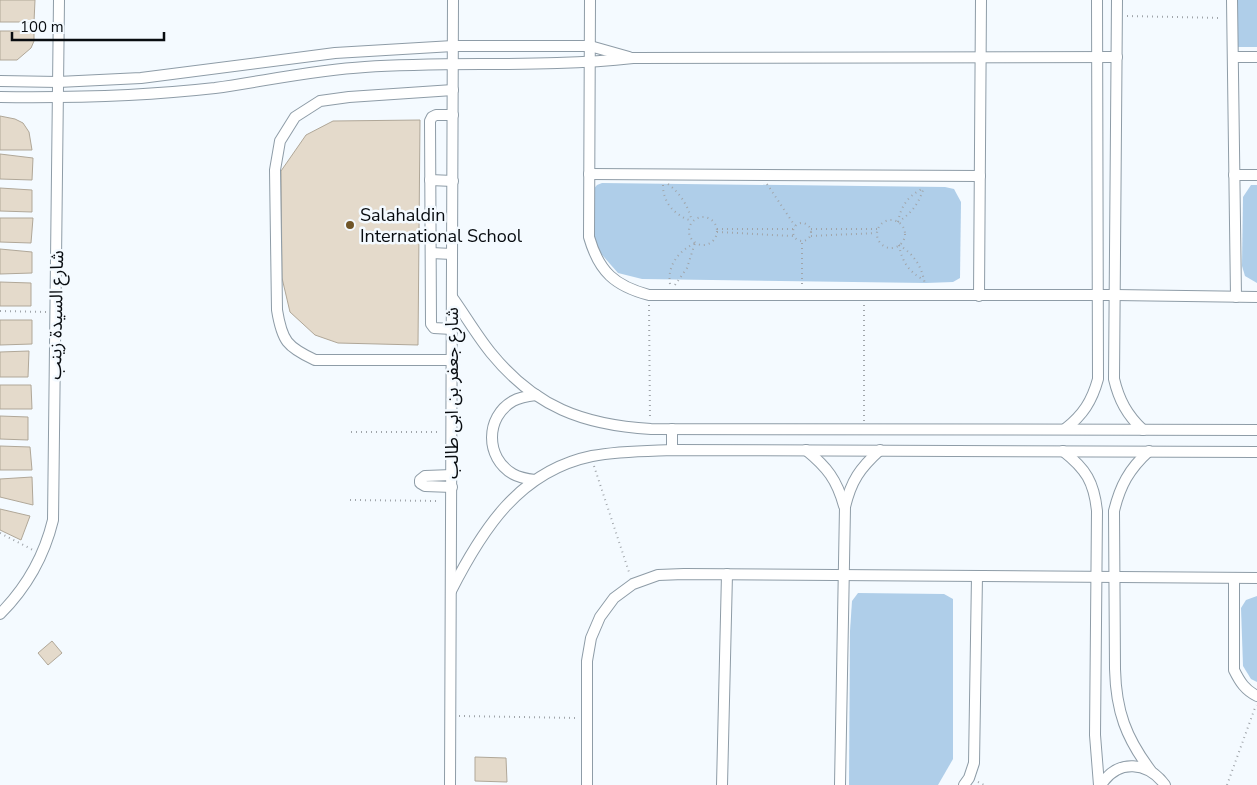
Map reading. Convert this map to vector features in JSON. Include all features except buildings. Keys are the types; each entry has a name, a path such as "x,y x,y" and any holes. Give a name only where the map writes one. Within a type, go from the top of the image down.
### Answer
{"street":[{"name":"شارع السيدة زينب","path":"0,614 28,581 42,554 53,520 59,0"},
{"name":"شارع جعفر بن ابى طالب","path":"450,785 453,0"},
{"path":"590,0 589,237 594,254 603,270 616,282 632,291 649,295 1115,295 1257,297"},
{"path":"979,296 981,0"},
{"path":"1065,430 1087,408 1094,394 1098,379 1097,0"},
{"path":"1118,0 1114,379 1118,393 1128,413 1144,430"},
{"path":"1232,0 1236,297"},
{"path":"0,81 58,82 168,75 335,53 453,46 590,46 633,58"},
{"path":"1233,57 1257,57"},
{"path":"0,97 58,98 166,93 216,88 352,68 453,63 590,62 633,58 1117,58"},
{"path":"452,360 315,360 294,350 281,332 277,310 275,170 280,141 295,117 320,101 349,96 453,90"},
{"path":"452,328 434,328 431,324 430,121 436,115 453,115"},
{"path":"589,174 980,176"},
{"path":"1234,175 1257,175"},
{"path":"430,180 453,181"},
{"path":"431,253 452,254"},
{"path":"452,297 490,352 511,376 536,395 562,410 590,421 620,428 651,430 1257,430"},
{"path":"535,480 513,475 504,468 497,459 491,438 497,416 504,408 514,401 536,395"},
{"path":"672,429 672,450"},
{"path":"451,591 486,528 508,502 535,480 562,466 591,456 672,450 1257,452"},
{"path":"806,450 821,462 832,476 840,490 844,507 840,785"},
{"path":"844,507 856,476 880,450"},
{"path":"1063,451 1077,462 1088,476 1095,493 1097,511 1095,735 1100,785"},
{"path":"1149,451 1136,463 1125,478 1118,494 1114,512 1115,676 1120,713 1127,734 1134,747 1158,778"},
{"path":"452,475 425,476 420,480 420,483 425,486 452,487"},
{"path":"722,785 727,574"},
{"path":"587,785 587,662 591,638 600,617 614,598 633,584 658,575 1257,578"},
{"path":"964,785 969,778 974,763 977,576"},
{"path":"1234,578 1234,670 1239,682 1248,691 1257,696"},
{"path":"1100,785 1112,772 1131,766 1142,767 1169,785"}],"path":[{"path":"1117,16 1232,18"},
{"path":"761,175 795,226"},
{"path":"898,222 914,208 927,176"},
{"path":"663,181 682,198 687,205 692,221 676,213 670,207 663,190 663,181"},
{"path":"898,222 899,214 906,201 923,189"},
{"path":"699,217 707,217 714,222 717,231 711,242 703,245 696,243 689,234 689,227 692,221 699,217"},
{"path":"887,220 898,222 905,234 904,239 899,245 890,248 882,244 877,237 877,233 883,222 887,220"},
{"path":"793,236 795,226 802,223 811,229 878,229"},
{"path":"717,231 793,229"},
{"path":"811,229 811,236"},
{"path":"717,231 793,236 802,242 811,236 877,233"},
{"path":"802,242 802,296"},
{"path":"696,243 687,268 671,289 670,270 674,261 679,253 696,243"},
{"path":"899,245 906,266 924,280"},
{"path":"899,245 911,254 920,266 927,296"},
{"path":"649,295 651,430"},
{"path":"864,296 864,429"},
{"path":"0,311 56,313"},
{"path":"351,432 452,432"},
{"path":"591,456 633,584"},
{"path":"350,500 452,501"},
{"path":"0,533 42,554"},
{"path":"1227,785 1257,703"},
{"path":"451,716 587,718"}],"shaded area":[{"path":"1238,0 1257,0 1257,47 1238,47"},
{"path":"602,183 945,187 954,189 961,202 960,278 953,282 926,283 642,279 618,273 596,248 592,227 592,191 597,185"},
{"path":"1251,185 1257,185 1257,283 1245,276 1242,266 1243,197"},
{"path":"858,593 944,594 953,599 953,759 938,785 849,785 850,631 852,601"},
{"path":"1257,596 1257,682 1251,679 1243,666 1241,608 1246,600"}],"place":[{"name":"Salahaldin International School","path":"350,225"}]}
